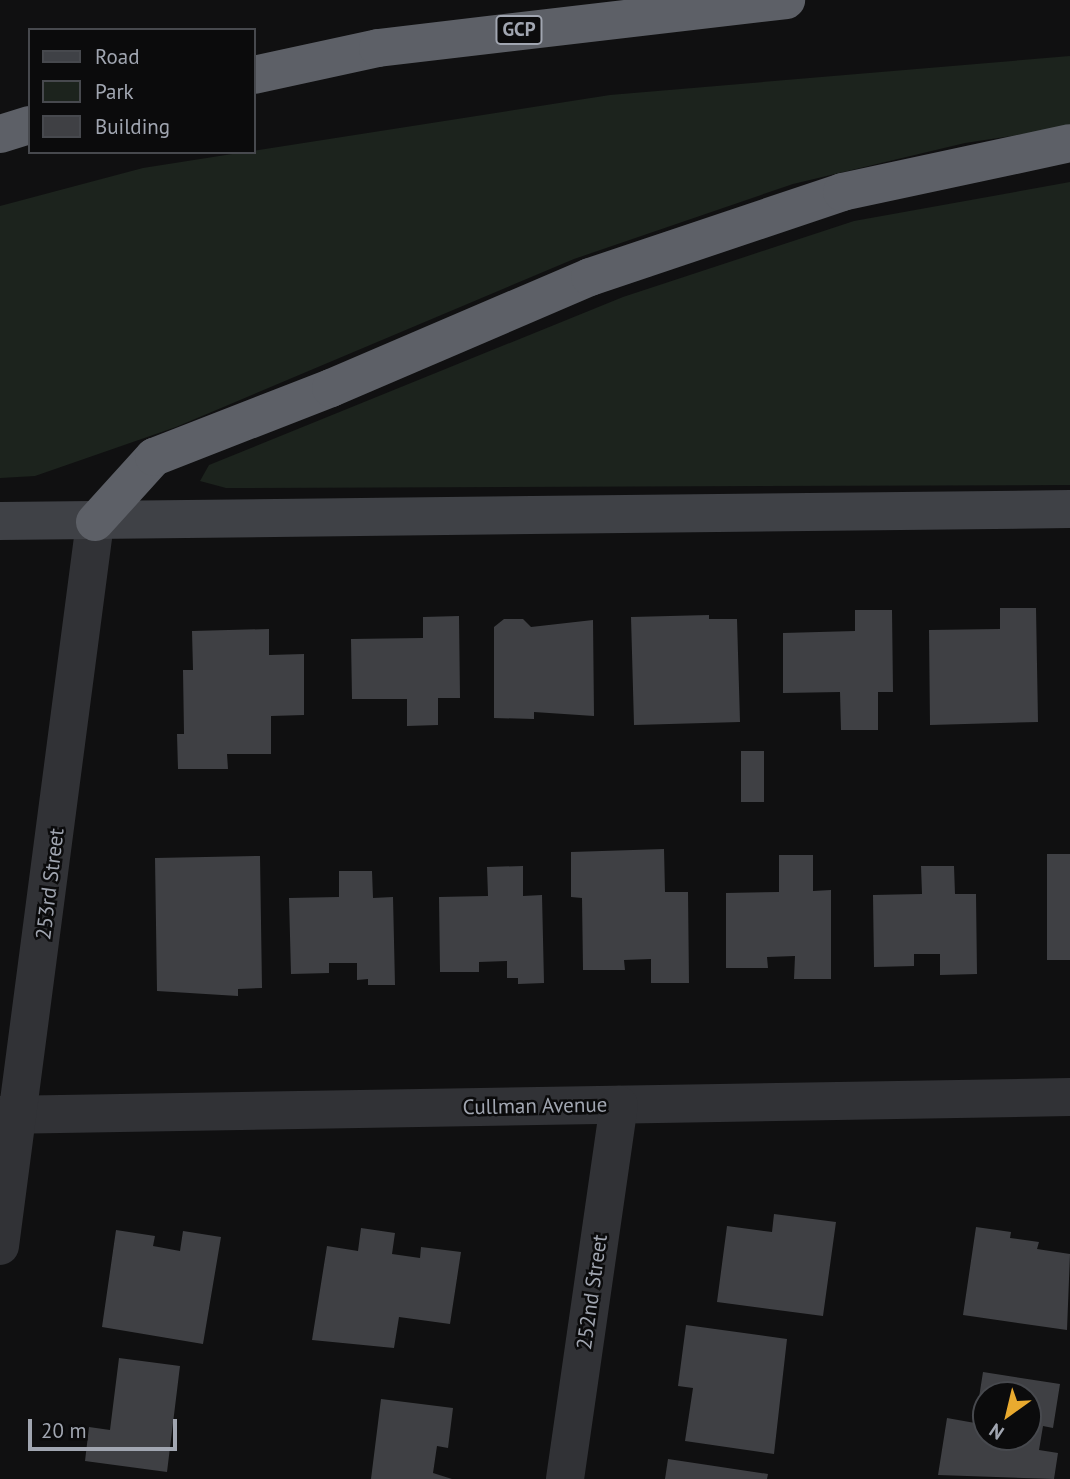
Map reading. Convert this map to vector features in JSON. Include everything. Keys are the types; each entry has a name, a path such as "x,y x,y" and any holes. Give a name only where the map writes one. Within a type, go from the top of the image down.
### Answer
{"highway":[{"name":"GCP","path":"256,75 378,48 786,0"},
{"path":"0,134 28,126"},
{"path":"95,522 155,457 331,388 590,276 842,192 1070,143"}],"street":[{"path":"0,521 1070,509"},
{"name":"253rd Street","path":"0,1246 10,1114 95,522"},
{"name":"Cullman Avenue","path":"10,1114 1070,1097"},
{"name":"252nd Street","path":"565,1479 619,1105"}],"green space":[{"path":"1070,56 1070,127 965,143 793,184 574,259 176,427 35,476 0,478 0,206 143,168 233,154 256,154 256,150 610,95"},
{"path":"1070,182 1070,485 226,488 200,481 209,465 623,297 854,221"}],"building":[{"path":"1000,608 1036,608 1038,722 930,725 929,630 1000,629"},
{"path":"855,610 892,610 893,692 878,692 878,730 841,730 840,692 783,693 783,633 855,631"},
{"path":"709,615 709,619 737,619 740,722 634,725 631,617"},
{"path":"459,616 460,698 438,698 438,725 407,726 407,699 352,699 351,639 423,638 423,617"},
{"path":"504,619 523,619 531,627 593,620 594,716 534,712 534,719 494,718 494,627"},
{"path":"269,629 269,655 304,654 304,715 271,716 271,754 227,754 228,769 178,769 177,734 184,734 183,670 193,670 192,631"},
{"path":"741,751 764,751 764,802 741,802"},
{"path":"664,849 665,892 688,892 689,983 651,983 651,959 624,960 625,970 583,970 582,898 571,897 571,852"},
{"path":"1047,854 1070,854 1070,960 1047,960"},
{"path":"779,855 813,855 813,891 831,890 831,979 794,979 795,956 767,957 768,968 726,968 726,893 779,892"},
{"path":"260,856 262,988 238,989 238,996 157,991 155,858"},
{"path":"523,866 523,896 542,895 544,983 518,984 518,978 507,978 507,961 479,962 479,972 440,972 439,897 488,896 487,867"},
{"path":"921,866 954,866 955,894 976,894 977,974 940,975 940,954 914,954 914,966 874,967 873,895 922,894"},
{"path":"339,871 372,871 373,898 393,897 395,985 368,985 368,979 357,980 357,963 329,963 329,973 291,974 289,898 339,897"},
{"path":"774,1214 836,1222 823,1316 717,1302 727,1226 772,1232"},
{"path":"976,1227 1011,1232 1010,1238 1039,1242 1037,1249 1070,1254 1067,1330 963,1315"},
{"path":"361,1228 395,1233 392,1254 420,1258 421,1247 461,1252 450,1324 399,1317 394,1348 312,1340 327,1246 358,1251"},
{"path":"116,1230 155,1236 153,1246 180,1251 183,1231 221,1237 203,1344 102,1327"},
{"path":"686,1325 787,1339 774,1454 685,1441 693,1388 678,1386"},
{"path":"119,1358 180,1366 167,1472 85,1461 89,1427 110,1430"},
{"path":"983,1372 1041,1381 982,1381"},
{"path":"1042,1381 1060,1384 1053,1428 1043,1426 1042,1432"},
{"path":"381,1399 453,1408 448,1448 437,1446 433,1473 452,1479 371,1479"},
{"path":"947,1418 972,1422 972,1451 1042,1450 1058,1453 1054,1479 938,1475"},
{"path":"668,1459 768,1474 767,1479 665,1479"}]}
